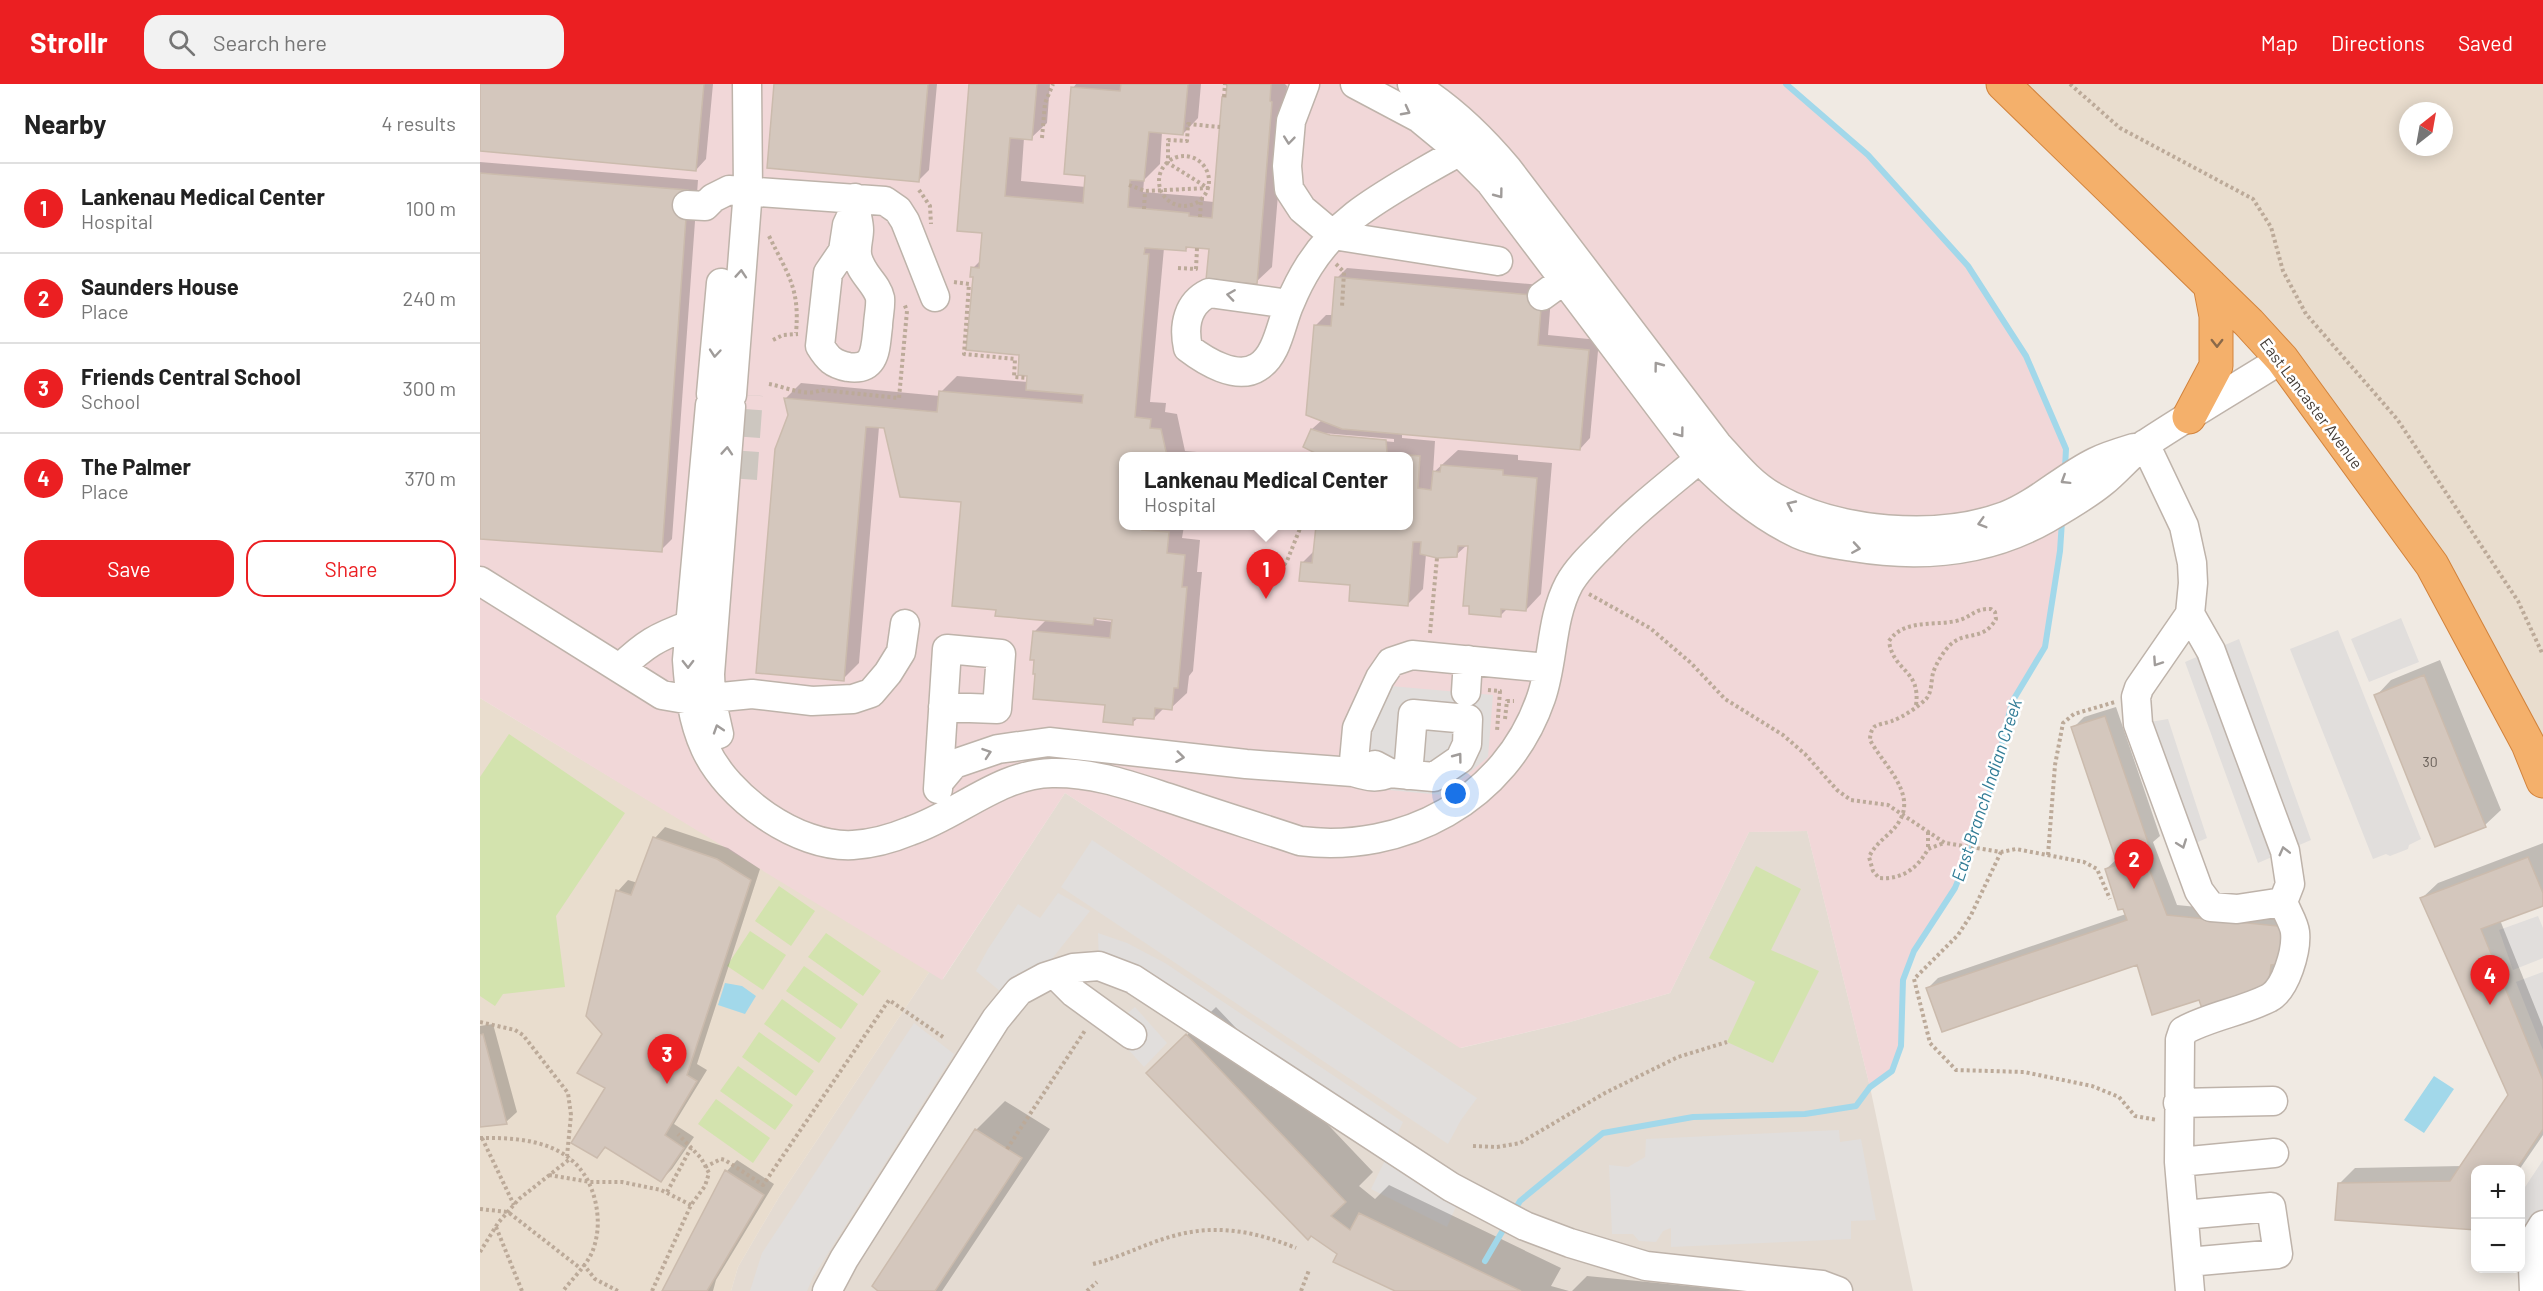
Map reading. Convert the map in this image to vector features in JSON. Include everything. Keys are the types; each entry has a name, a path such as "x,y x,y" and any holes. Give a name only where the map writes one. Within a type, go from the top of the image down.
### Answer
{"highway":[{"name":"East Lancaster Avenue","path":"2007,85 2282,359 2432,565 2528,744 2543,781"},
{"path":"2189,417 2216,366 2216,315 2210,285"}],"lane":[{"path":"701,699 710,675 727,399 713,196 736,84"},
{"path":"747,84 713,196 738,318 754,340 727,399 690,625 687,660 701,699 728,752 760,787 781,804 815,824 879,840 911,831 995,788 1023,777 1049,773 1074,773 1103,777 1300,841 1342,844 1384,838 1415,829 1442,817 1484,786 1520,742 1533,719 1542,695 1556,620 1570,583 1583,564 1637,509 1708,452"},
{"path":"1305,84 1291,121 1287,166 1289,189 1333,249 1498,261"},
{"path":"1355,84 1471,146 1513,175 1708,452 1733,494 1794,533 1827,543 1876,551 1944,552 1983,545 2282,359"},
{"path":"1412,84 1435,97 1471,146 1553,288 1708,452"},
{"path":"1289,304 1309,266 1333,249 1364,206 1471,146"},
{"path":"713,196 854,204 885,201 898,210 942,290"},
{"path":"854,204 859,228 857,254 864,275 876,289 880,299 875,354 868,363 859,368 835,365 820,346 828,273 843,251 847,225 854,204"},
{"path":"827,284 876,289"},
{"path":"2145,444 2184,526 2193,573 2190,614 2139,688 2136,697 2138,724 2199,891 2211,907 2237,909 2283,902"},
{"path":"715,608 736,577 743,479"},
{"path":"480,581 662,695 701,699 752,694 812,700 853,699 871,693 888,674 901,652 905,624"},
{"path":"2190,614 2211,651 2285,851 2290,884 2283,902 2295,932 2290,968 2284,982 2271,997 2195,1024 2183,1031 2180,1040 2179,1162 2190,1291"},
{"path":"620,669 642,647 659,637 690,625"},
{"path":"1353,772 1358,728 1380,678 1391,662 1412,655 1467,680 1547,668"},
{"path":"942,817 937,802 943,707"},
{"path":"939,782 954,764 998,749 1049,742 1246,765 1353,772 1369,764 1399,774"},
{"path":"827,1291 844,1259 996,1019 1019,991 1073,968 1099,966 1133,979 1451,1187 1513,1220 1570,1243 1646,1266 1828,1289"},
{"path":"1055,974 1074,993 1132,1035"},
{"path":"2178,1114 2273,1101"},
{"path":"2179,1162 2274,1152"},
{"path":"2184,1215 2271,1207 2278,1254 2188,1262"},
{"path":"2534,1291 2532,1243 2543,1226"}],"path":[{"path":"1042,138 1045,103 1053,84"},
{"path":"1224,97 1225,84"},
{"path":"2070,84 2120,128 2253,199 2271,227 2283,271 2306,314 2397,419 2518,601 2543,655"},
{"path":"1167,162 1184,156 1200,162 1209,176 1208,188 1201,200 1194,205 1177,205 1169,201 1161,190 1160,174 1167,162 1168,140 1187,141 1188,124 1220,127"},
{"path":"1167,162 1208,188"},
{"path":"1129,186 1146,191 1208,188"},
{"path":"919,189 930,206 931,228"},
{"path":"1144,209 1146,191"},
{"path":"1200,217 1201,200"},
{"path":"767,233 789,272 795,291 797,314 795,333"},
{"path":"1179,268 1196,269 1197,248"},
{"path":"1333,249 1344,272 1342,307"},
{"path":"942,290 969,284 964,354 1015,358 1014,377 1027,378"},
{"path":"1266,589 1287,561 1300,530"},
{"path":"1430,634 1437,558"},
{"path":"1570,583 1650,628 1691,663 1725,699 1783,735 1837,790 1851,800 1888,805 1945,843 2001,852 2016,849 2084,862 2097,869 2110,899"},
{"path":"1916,705 1918,691 1916,683 1891,653 1889,641 1895,633 1908,627 1958,621 1980,608 1991,609 1995,612 1996,619 1984,634 1965,637 1950,645 1935,668 1929,696 1924,702 1916,705 1906,715 1874,727 1870,734 1870,740 1895,777 1904,798 1901,819 1873,848 1869,856 1873,871 1879,878 1887,879 1906,874 1924,857 1928,849 1928,831"},
{"path":"1467,680 1500,691 1497,733 1503,733"},
{"path":"2048,855 2055,765 2062,723 2074,714 2136,697"},
{"path":"1505,722 1507,701"},
{"path":"1928,849 1945,843"},
{"path":"2001,852 1971,915 1958,935 1914,979 1930,1043 1956,1070 2025,1072 2092,1086 2119,1097 2136,1116 2178,1114"},
{"path":"705,1167 726,1160 764,1185 889,1000 943,1037"},
{"path":"1007,1149 1098,1011"},
{"path":"480,1022 515,1030 523,1035 568,1093 571,1115 569,1157 514,1205 496,1226 480,1252"},
{"path":"1473,1146 1497,1147 1520,1143 1605,1093 1678,1057 1727,1042"},
{"path":"652,1291 691,1205 705,1186 709,1173 678,1134"},
{"path":"514,1205 481,1137 510,1137 546,1145 569,1157 590,1182 599,1215 593,1251 563,1291"},
{"path":"667,1192 691,1148"},
{"path":"549,1175 590,1182 622,1182 667,1192 691,1205"},
{"path":"480,1209 508,1212 595,1279 618,1291"},
{"path":"496,1226 522,1291"},
{"path":"1093,1264 1125,1255 1177,1235 1207,1230 1235,1230 1266,1236 1296,1248"},
{"path":"1301,1291 1309,1270"},
{"path":"1087,1291 1097,1282"}],"shaded area":[{"path":"480,84 1786,84 1868,155 1968,266 2026,356 2066,449 2060,551 2045,647 2012,702 1995,774 1974,841 1955,888 1914,951 1903,980 1901,1046 1892,1071 1870,1087 1807,831 1749,832 1670,993 1570,1022 1460,1048 1065,793 942,980 480,698"},
{"path":"2003,84 2543,84 2543,781 2528,744 2289,368"},
{"path":"2401,618 2419,662 2369,682 2351,639"},
{"path":"2338,630 2421,839 2409,845 2408,849 2390,856 2386,854 2373,859 2290,649"},
{"path":"2239,639 2311,840 2258,863 2185,662"},
{"path":"1390,686 1493,695 1488,757 1443,795 1367,788 1373,721"},
{"path":"480,698 930,971 779,1197 738,1267 731,1291 480,1291"},
{"path":"2168,719 2207,838 2184,848 2138,724"},
{"path":"1065,793 1461,1048 1570,1022 1670,993 1749,832 1807,831 1870,1087 1913,1291 731,1291 738,1267 779,1197 930,971 943,979"},
{"path":"1092,840 1477,1098 1461,1120 1448,1144 1061,887"},
{"path":"1058,893 1090,911 1032,984 1018,973 1001,992 976,971 988,949 1018,904 1040,918"},
{"path":"2538,916 2543,928 2543,958 2513,970 2499,930"},
{"path":"1098,933 1127,943 1165,963 1403,1122 1391,1148 1099,966"},
{"path":"2543,972 2543,1050 2516,982"},
{"path":"1135,1007 1167,1043 1144,1067 1109,1028"},
{"path":"914,1023 954,1054 813,1277 807,1291 750,1291 762,1253"},
{"path":"1839,1130 1840,1142 1861,1139 1876,1220 1851,1221 1851,1239 1671,1247 1671,1228 1663,1231 1656,1242 1639,1241 1633,1234 1612,1234 1609,1165 1628,1167 1645,1157 1646,1139"},
{"path":"1391,1148 1462,1193 1447,1227 1371,1189"},
{"path":"2543,1160 2543,1250 2525,1238 2525,1187"}],"green space":[{"path":"509,734 625,813 556,916 565,987 503,994 495,1006 480,996 480,777"},
{"path":"1756,866 1801,889 1771,950 1819,971 1773,1063 1727,1042 1755,982 1709,958"},
{"path":"779,886 815,911 791,946 755,921"},
{"path":"750,931 786,955 763,990 727,966"},
{"path":"826,933 881,971 863,996 808,957"},
{"path":"804,966 858,1004 841,1029 786,991"},
{"path":"782,999 836,1038 819,1063 764,1024"},
{"path":"759,1032 814,1071 796,1096 742,1057"},
{"path":"738,1066 793,1105 775,1130 720,1091"},
{"path":"716,1099 770,1138 753,1163 698,1124"}],"water":[{"path":"725,983 742,986 756,996 745,1014 718,1005"},
{"path":"2434,1076 2454,1089 2424,1133 2404,1120"}],"building":[{"path":"480,84 704,84 696,171 480,151"},
{"path":"774,84 928,84 919,182 767,168"},
{"path":"969,84 1037,84 1032,140 1010,138 1005,196 1083,203 1085,176 1064,174 1071,87 1120,91 1121,84 1188,84 1183,135 1149,132 1144,181 1130,180 1128,207 1189,213 1189,216 1212,218 1222,97 1226,97 1227,84 1271,84 1270,101 1272,102 1257,284 1206,280 1209,249 1186,247 1186,251 1145,248 1144,254 1149,254 1135,417 1151,419 1150,428 1161,429 1166,452 1119,452 1119,530 1169,532 1167,553 1185,555 1182,587 1187,587 1178,688 1174,688 1172,710 1155,708 1154,719 1133,718 1133,725 1103,722 1105,705 1033,699 1034,660 1030,660 1033,631 1110,638 1112,620 1094,618 1093,625 995,616 996,610 952,606 961,502 900,497 884,428 866,427 844,681 756,673 775,449 788,415 784,398 937,412 939,391 1082,403 1083,395 1026,390 1027,376 1018,375 1019,355 966,350 973,277 970,277 971,267 979,268 982,233 957,231"},
{"path":"480,173 688,190 662,552 480,539"},
{"path":"1335,277 1542,296 1538,345 1589,350 1580,450 1342,429 1306,415 1314,325 1331,326"},
{"path":"1311,429 1330,435 1386,440 1387,452 1313,452 1303,447"},
{"path":"1413,455 1420,456 1418,488 1431,490 1433,471 1440,472 1441,465 1503,470 1503,475 1537,478 1526,611 1501,609 1501,617 1469,614 1469,606 1463,606 1468,546 1458,546 1457,557 1437,558 1420,554 1421,542 1413,542 1408,606 1349,601 1350,585 1299,581 1301,562 1312,563 1316,530 1413,530"},
{"path":"2424,675 2486,827 2435,847 2374,695"},
{"path":"2105,716 2150,848 2142,850 2167,915 2288,927 2287,963 2271,965 2268,991 2204,1014 2199,1000 2152,1015 2137,965 1942,1032 1926,988 2127,920 2123,909 2118,910 2105,869 2120,864 2118,859 2116,860 2071,727"},
{"path":"653,837 717,859 751,880 687,1075 697,1081 665,1135 684,1148 661,1182 605,1147 597,1158 571,1143 605,1088 577,1073 602,1034 586,1016 616,890 631,895"},
{"path":"2528,857 2543,893 2543,906 2481,929 2543,1080 2543,1129 2519,1165 2471,1165 2471,1230 2335,1220 2338,1183 2450,1181 2508,1095 2420,898"},
{"path":"483,1034 507,1124 480,1127 480,1035"},
{"path":"1186,1034 1346,1202 1331,1216 1350,1230 1359,1213 1521,1291 1395,1291 1333,1262 1337,1254 1311,1236 1308,1240 1146,1073"},
{"path":"975,1129 1022,1158 935,1291 878,1291 872,1286"},
{"path":"725,1170 764,1195 707,1291 662,1291"}],"waterway":[{"name":"East Branch Indian Creek","path":"1786,84 1868,155 1968,266 2026,356 2066,449 2065,468"},
{"name":"East Branch Indian Creek","path":"1514,1211 1520,1201 1603,1133 1693,1117 1805,1114 1856,1106 1870,1087 1892,1071 1901,1046 1903,980 1914,951 1955,888 1974,841 1995,774 2012,702 2045,647 2060,551 2062,521"},
{"name":"East Branch Indian Creek","path":"1485,1261 1506,1225"}],"tunnel":[{"path":"743,479 749,395"}],"place":[{"name":"Lankenau Medical Center","path":"1266,599"},
{"name":"Saunders House","path":"2134,889"},
{"name":"The Palmer","path":"2490,1005"},
{"name":"Friends Central School","path":"667,1084"}]}
